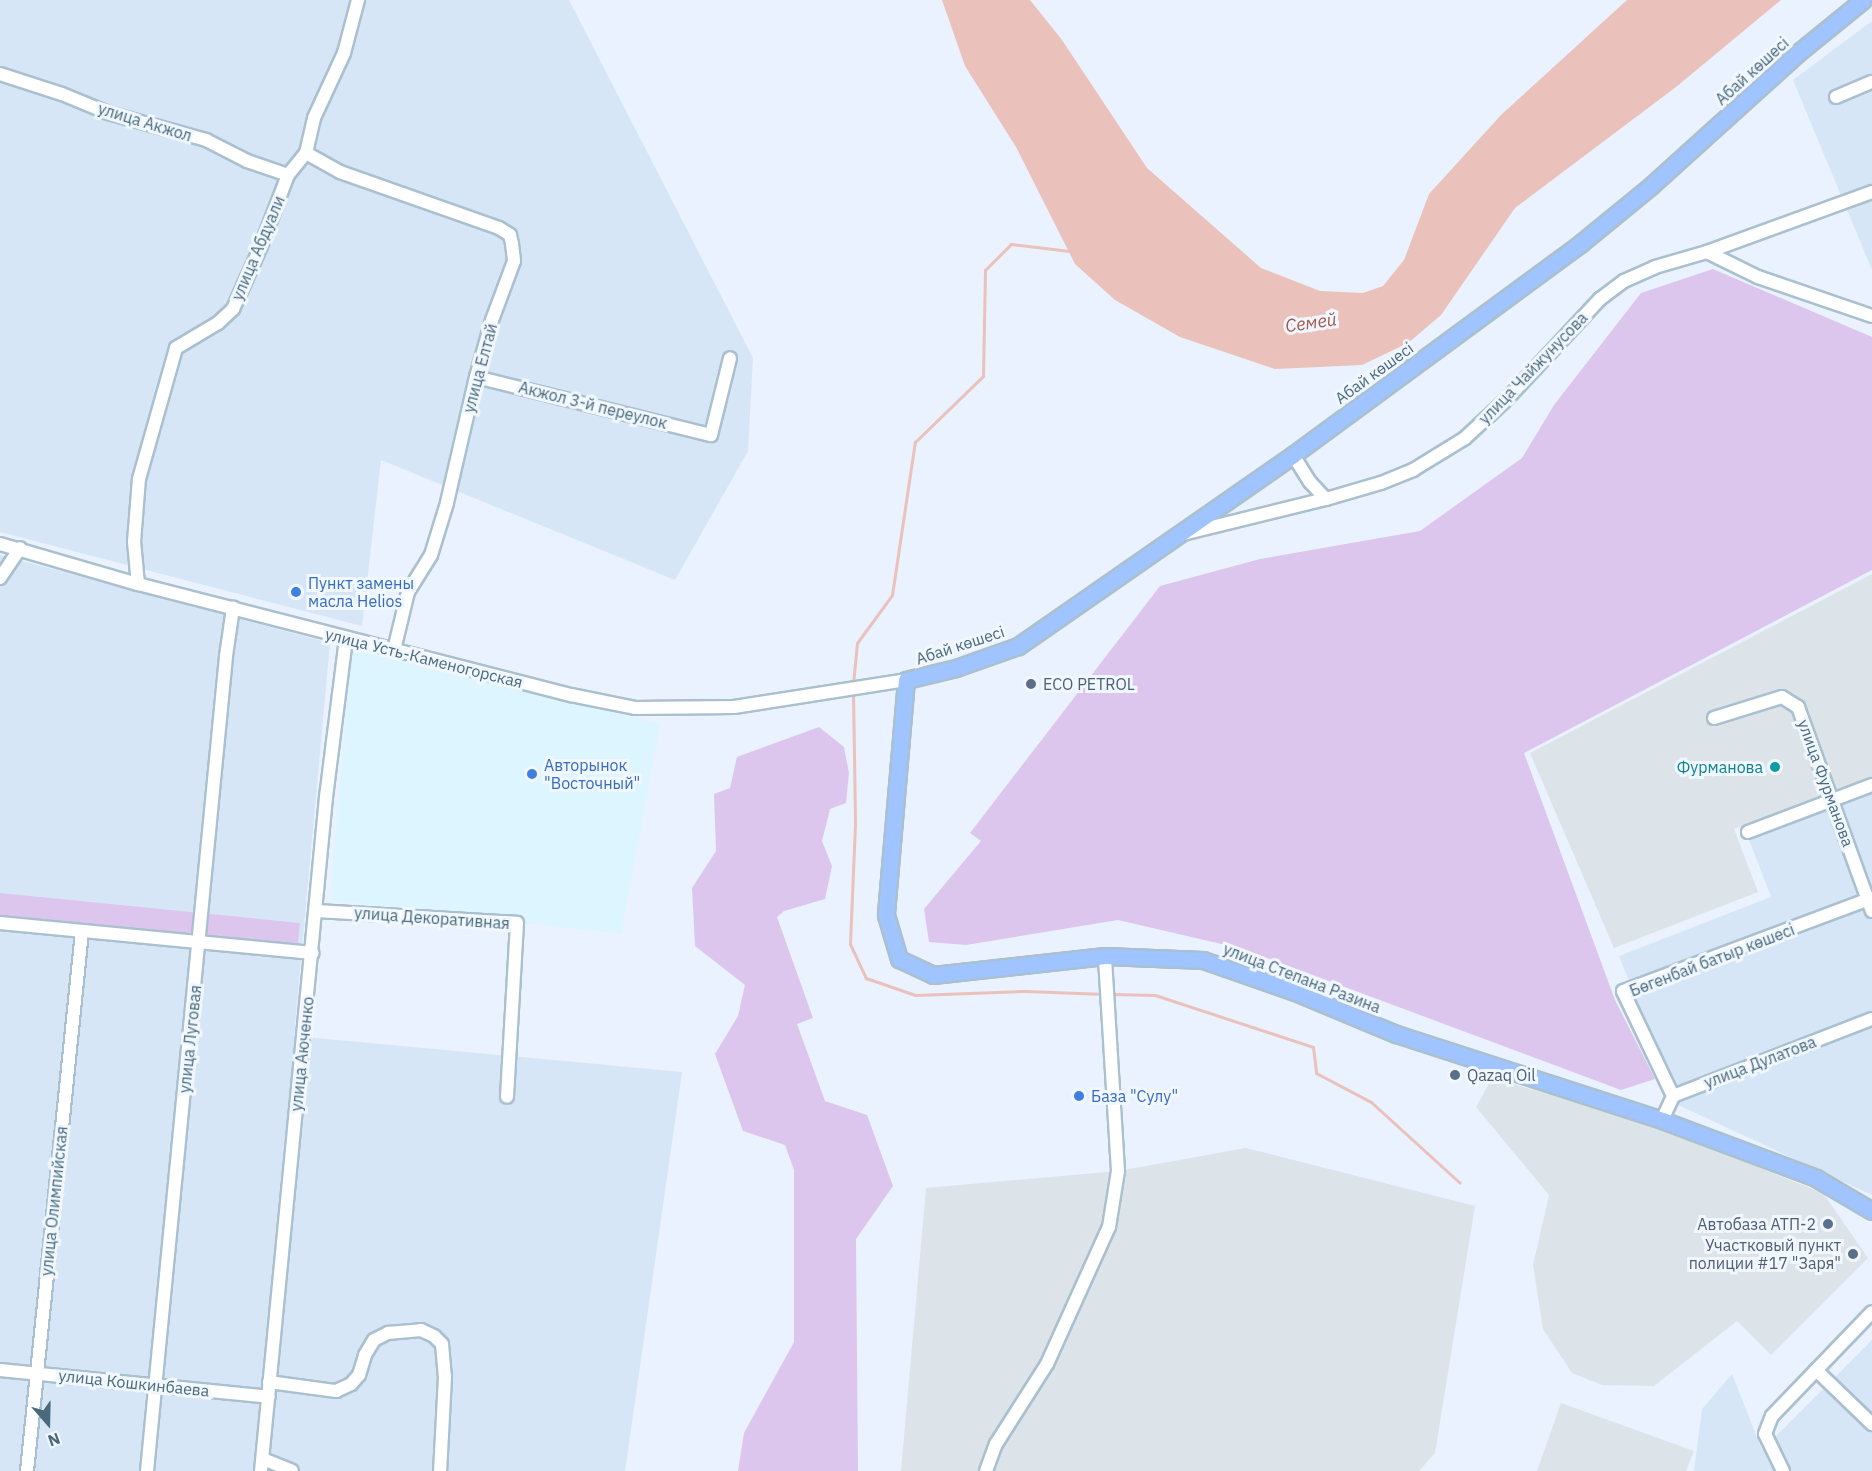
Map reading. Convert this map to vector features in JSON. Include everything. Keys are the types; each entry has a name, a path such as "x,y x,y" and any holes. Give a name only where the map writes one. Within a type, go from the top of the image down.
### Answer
{"main road":[{"name":"Абай көшесі","path":"906,680 956,668 1017,645 1293,455 1580,244 1652,185 1800,52 1863,0"},
{"name":"улица Степана Разина","path":"906,680 886,915 899,959 933,975 1105,956 1203,960 1295,992 1396,1034 1662,1120 1815,1178 1872,1211"}],"street":[{"name":"улица Абдуали","path":"138,584 134,542 139,479 176,348 218,323 232,309 261,246 288,175 306,153 314,118 344,54 358,0"},
{"name":"улица Акжол","path":"0,74 62,94 108,113 206,140 247,161 288,175"},
{"path":"1836,97 1872,82"},
{"name":"улица Елтай","path":"306,153 340,172 461,213 499,228 510,235 514,261 492,320 476,376 447,503 431,555 408,592 394,651"},
{"name":"улица Чайжунусова","path":"1178,535 1326,499 1381,483 1413,470 1465,438 1507,399 1600,299 1624,281 1655,267 1707,252 1872,192"},
{"path":"1707,252 1758,277 1872,315"},
{"name":"Акжол 3-й переулок","path":"476,376 711,435 730,358"},
{"path":"1293,455 1310,482 1326,499"},
{"name":"улица Усть-Каменогорская","path":"0,544 138,584 394,651 635,708 734,707 856,687"},
{"path":"0,578 20,548"},
{"name":"улица Луговая","path":"147,1471 226,656 233,608"},
{"name":"улица Аюченко","path":"262,1465 313,953 326,797 346,638"},
{"name":"Абай көшесі","path":"856,687 906,680"},
{"name":"улица Фурманова","path":"1713,718 1782,697 1798,707 1871,903"},
{"path":"1748,832 1872,785"},
{"name":"Бөгенбай батыр көшесі","path":"1673,1096 1623,991 1871,903"},
{"name":"улица Декоративная","path":"317,911 517,923 507,1096"},
{"path":"0,923 313,953"},
{"name":"улица Олимпийская","path":"27,1471 82,931"},
{"path":"986,1471 996,1444 1047,1364 1109,1227 1118,1171 1105,956"},
{"name":"улица Дулатова","path":"1673,1096 1872,1019"},
{"path":"1662,1120 1673,1096"},
{"path":"1783,1471 1765,1434 1772,1416 1872,1312"},
{"path":"269,1382 336,1391 351,1384 359,1375 365,1355 374,1340 388,1333 421,1330 434,1336 442,1344 445,1377 440,1471"},
{"name":"улица Кошкинбаева","path":"0,1370 268,1397"},
{"path":"1816,1370 1872,1424"},
{"path":"262,1465 292,1471"}],"shaded area":[{"path":"0,0 569,0 753,358 748,451 675,580 381,460 362,626 0,532"},
{"path":"1872,21 1872,270 1793,80"},
{"path":"1713,269 1872,337 1872,570 1524,753 1615,1000 1655,1079 1621,1090 1243,949 1118,920 966,945 929,942 924,909 981,841 970,833 1160,586 1260,559 1420,531 1522,458 1554,405 1641,293"},
{"path":"0,555 330,643 294,1036 682,1072 625,1471 0,1471"},
{"path":"1872,574 1872,777 1734,829 1758,892 1614,948 1530,753"},
{"path":"352,645 660,724 621,934 330,900"},
{"path":"819,727 844,747 849,773 846,803 830,809 822,841 832,866 825,899 784,911 777,917 813,1018 797,1024 825,1101 867,1115 893,1186 856,1239 858,1471 738,1471 744,1433 794,1342 794,1170 785,1145 743,1131 715,1054 738,1016 745,985 695,946 692,888 716,851 714,794 730,788 737,757"},
{"path":"1872,792 1872,1195 1678,1105 1619,956 1771,897 1748,837"},
{"path":"0,893 300,923 297,951 0,922"},
{"path":"1492,1078 1639,1120 1823,1193 1868,1258 1771,1355 1737,1321 1654,1386 1602,1385 1572,1373 1543,1329 1533,1265 1549,1195 1476,1107"},
{"path":"1246,1148 1475,1206 1435,1453 1419,1471 901,1471 926,1188 1118,1171"},
{"path":"1872,1340 1872,1471 1694,1471 1702,1409 1732,1374 1762,1450"},
{"path":"1561,1403 1694,1451 1686,1471 1537,1471"}],"water":[{"name":"Семей","path":"942,0 1030,0 1062,40 1147,168 1261,268 1320,291 1363,293 1383,286 1404,260 1429,194 1501,115 1627,0 1781,0 1676,87 1515,208 1441,315 1408,343 1362,365 1275,369 1180,337 1115,300 1075,264 1016,147 965,66"}],"waterway":[{"path":"853,684 857,643 892,595 915,442 983,376 985,270 1011,244 1070,251"},
{"path":"853,693 855,824 850,944 866,978 915,995 1025,991 1105,994"},
{"path":"1112,994 1155,995 1313,1047 1316,1073 1371,1102 1460,1183"}],"place":[{"name":"Пункт замены масла Helios","path":"296,592"},
{"name":"ECO PETROL","path":"1031,684"},
{"name":"Фурманова","path":"1775,767"},
{"name":"Авторынок \"Восточный\"","path":"532,774"},
{"name":"Qazaq Oil","path":"1455,1075"},
{"name":"База \"Сулу\"","path":"1079,1096"},
{"name":"Автобаза АТП-2","path":"1828,1224"},
{"name":"Участковый пункт полиции #17 \"Заря\"","path":"1853,1254"}]}
